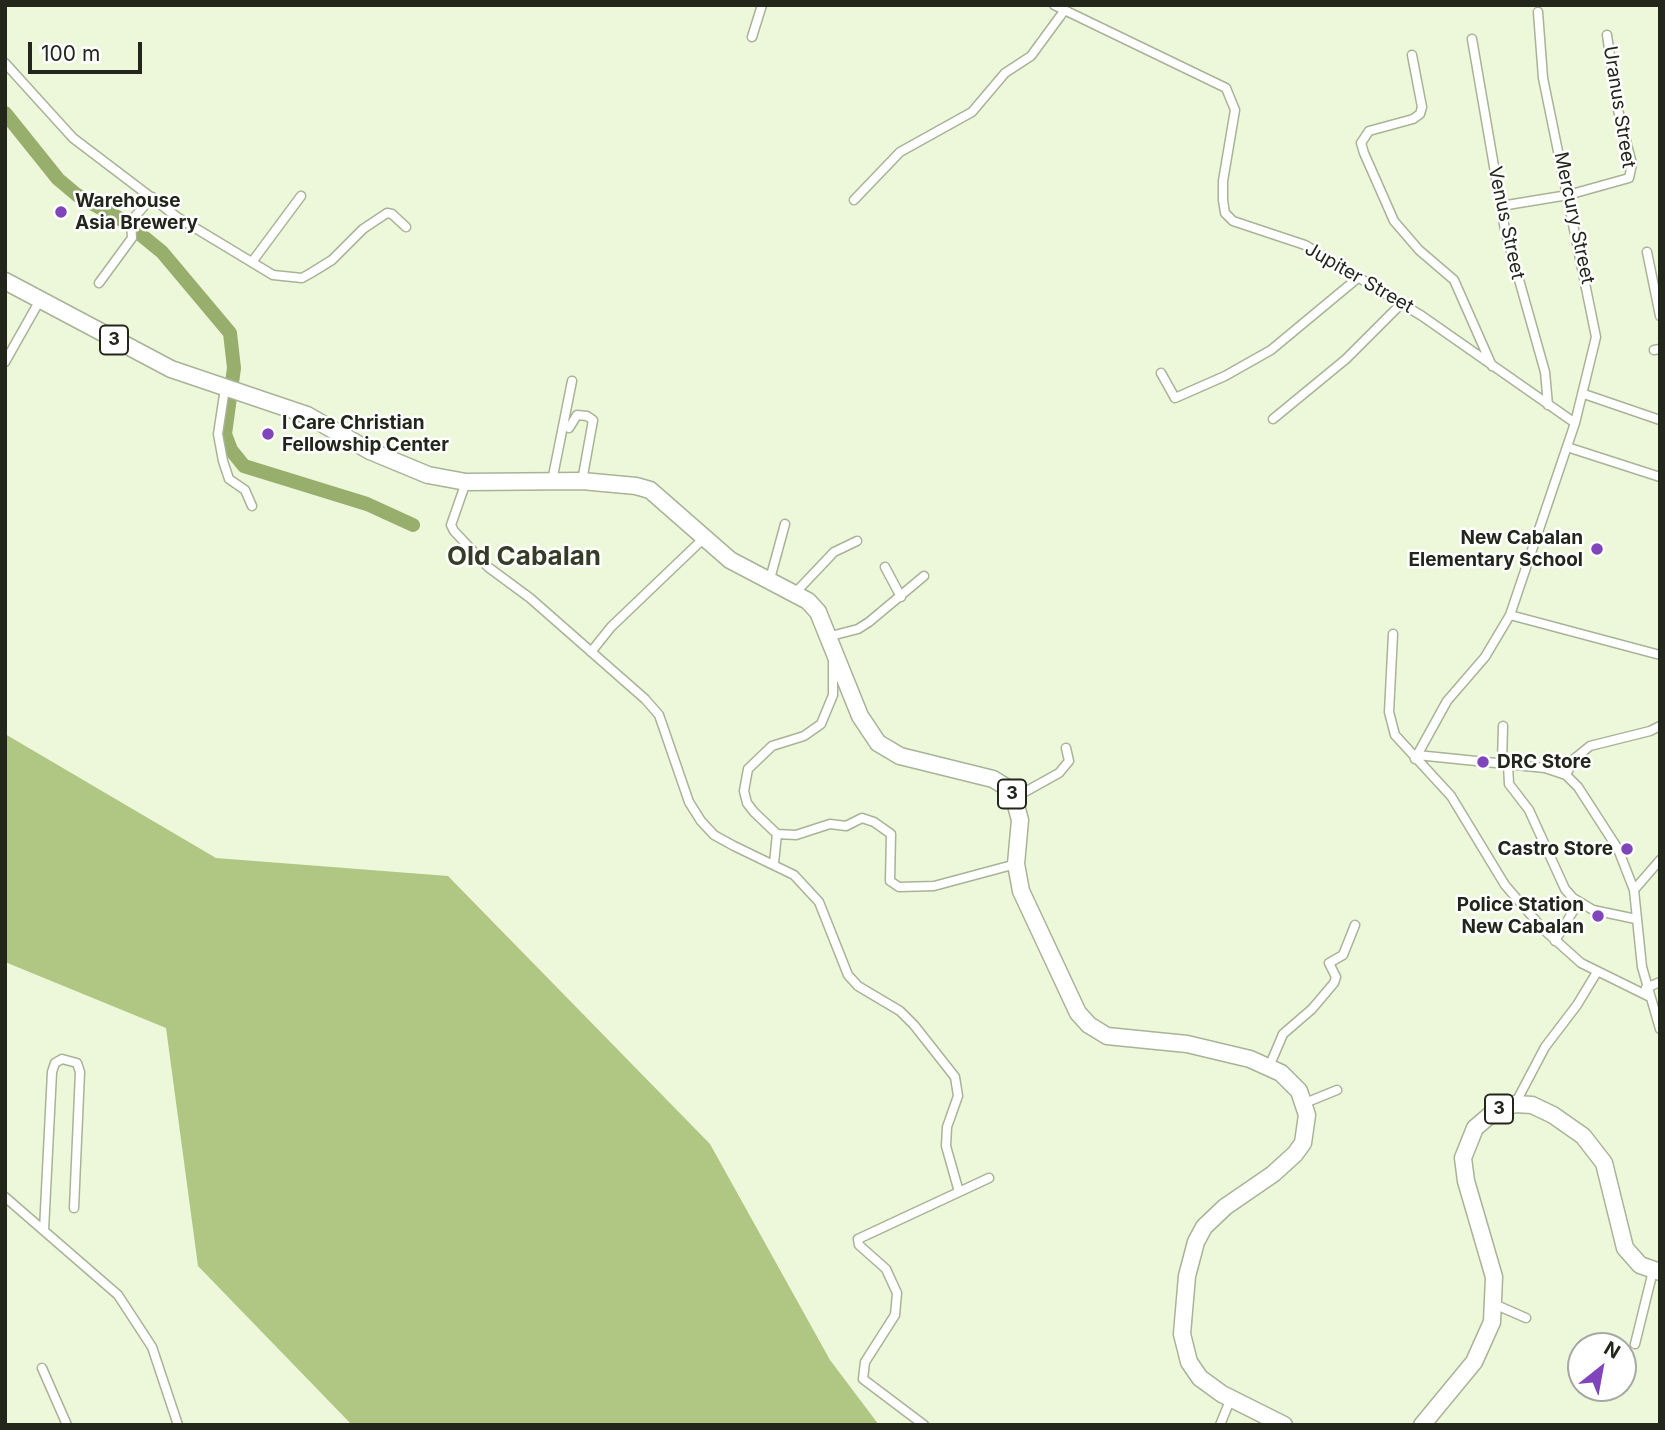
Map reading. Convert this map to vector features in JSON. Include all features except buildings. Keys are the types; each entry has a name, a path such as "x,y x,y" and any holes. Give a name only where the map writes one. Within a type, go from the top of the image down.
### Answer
{"highway":[{"name":"3","path":"5,281 148,358 226,389 320,420 400,465 466,482 582,481 636,486 650,490 730,560 796,592 818,612 860,716 878,743 900,756 993,779 1014,797 1020,820 1016,864 1021,891 1079,1013 1095,1031 1129,1040 1187,1044 1250,1059 1269,1067 1299,1091 1305,1103"},
{"path":"1284,1425 1231,1398 1200,1378 1189,1362 1184,1348 1184,1305 1190,1256 1204,1227 1295,1154 1306,1131 1305,1103"},
{"name":"3","path":"1422,1425 1448,1396 1483,1348 1494,1304 1494,1277 1466,1181 1463,1158 1475,1128 1496,1111 1515,1104 1532,1105 1553,1115 1593,1147 1604,1163 1610,1180 1625,1248 1640,1265 1656,1272"}],"street":[{"path":"752,37 762,5"},
{"name":"Jupiter Street","path":"1054,5 1226,88 1235,110 1223,181 1225,213 1245,227 1306,245 1402,303 1575,423"},
{"path":"854,200 900,152 972,112 1005,73 1031,56 1065,11"},
{"name":"Mercury Street","path":"1416,757 1447,701 1485,657 1510,615 1575,423 1597,337 1543,78 1538,12"},
{"name":"Uranus Street","path":"1568,195 1629,178 1632,164 1616,97 1607,35"},
{"name":"Venus Street","path":"1472,39 1501,206 1533,338 1545,372 1548,405"},
{"path":"1412,55 1422,107 1420,114 1413,119 1369,131 1361,144 1395,221 1419,250 1454,280 1492,366"},
{"path":"5,62 73,138 177,217 274,275 302,278 332,260 350,239 387,213 392,214 406,227"},
{"path":"1501,206 1568,195"},
{"path":"252,262 301,196"},
{"path":"99,284 133,236 130,223 152,197"},
{"path":"1647,252 1660,316"},
{"path":"1161,373 1175,398 1225,376 1271,350 1359,277"},
{"path":"5,362 40,300"},
{"path":"1273,419 1346,359 1402,303"},
{"path":"552,481 572,381"},
{"path":"226,389 218,434 223,461 229,479 245,490 252,506"},
{"path":"1584,394 1660,420"},
{"path":"569,428 577,415 587,416 593,421 582,481"},
{"path":"1567,447 1660,477"},
{"path":"466,482 451,525 454,531 488,567 530,598 659,715 689,802 701,821 714,835 794,875 819,902 848,975 858,986 914,1024 956,1077 958,1096 947,1127 946,1146 959,1192"},
{"path":"770,579 785,524"},
{"path":"591,652 611,627 703,539"},
{"path":"796,592 834,552 857,541"},
{"path":"885,567 901,597"},
{"path":"924,576 858,629 830,644 833,695 821,724 804,736 772,746 757,758 745,776 747,803 777,834 796,835 830,824 846,826 862,818 871,820 891,834 890,881 899,887 934,886 1016,864"},
{"path":"1510,615 1660,655"},
{"path":"1392,634 1390,718 1395,735 1451,796 1504,885 1555,941 1570,956 1597,972 1647,992"},
{"path":"1503,726 1509,783 1529,810 1565,889 1578,903 1593,910 1636,919"},
{"path":"1566,775 1574,759 1590,746 1660,726"},
{"path":"1014,797 1059,773 1069,761 1066,748"},
{"path":"1416,757 1545,768 1566,775 1605,827 1625,864 1634,890 1647,992 1660,1029"},
{"path":"774,863 777,834"},
{"path":"1634,890 1660,860"},
{"path":"1555,941 1578,903"},
{"path":"1269,1067 1283,1034 1312,1009 1334,984 1336,977 1329,963 1343,955 1355,925"},
{"path":"1515,1104 1545,1047 1577,1006 1597,972"},
{"path":"1647,992 1660,982"},
{"path":"44,1230 52,1072 55,1063 69,1058 77,1063 80,1072 74,1208"},
{"path":"1305,1103 1338,1090"},
{"path":"924,1425 863,1379 865,1362 897,1308 893,1282 857,1241 989,1178"},
{"path":"5,1197 118,1295 152,1347 178,1425"},
{"path":"870,1254 871,1232"},
{"path":"1637,1337 1656,1272"},
{"path":"1494,1304 1526,1318"},
{"path":"42,1368 67,1425"},
{"path":"1220,1425 1231,1398"}],"green space":[{"path":"5,734 216,858 448,876 710,1144 830,1360 879,1425 352,1425 198,1266 166,1028 5,962"}],"waterway":[{"path":"5,113 58,179 77,195 124,221 162,252 230,333 234,368 225,434 231,450 244,466 367,504 413,525"}],"place":[{"name":"Warehouse Asia Brewery","path":"61,212"},
{"name":"I Care Christian Fellowship Center","path":"268,434"},
{"name":"New Cabalan Elementary School","path":"1597,549"},
{"name":"DRC Store","path":"1483,762"},
{"name":"Castro Store","path":"1627,849"},
{"name":"Police Station New Cabalan","path":"1598,916"}],"district":[{"name":"Old Cabalan","path":"524,557"}]}
